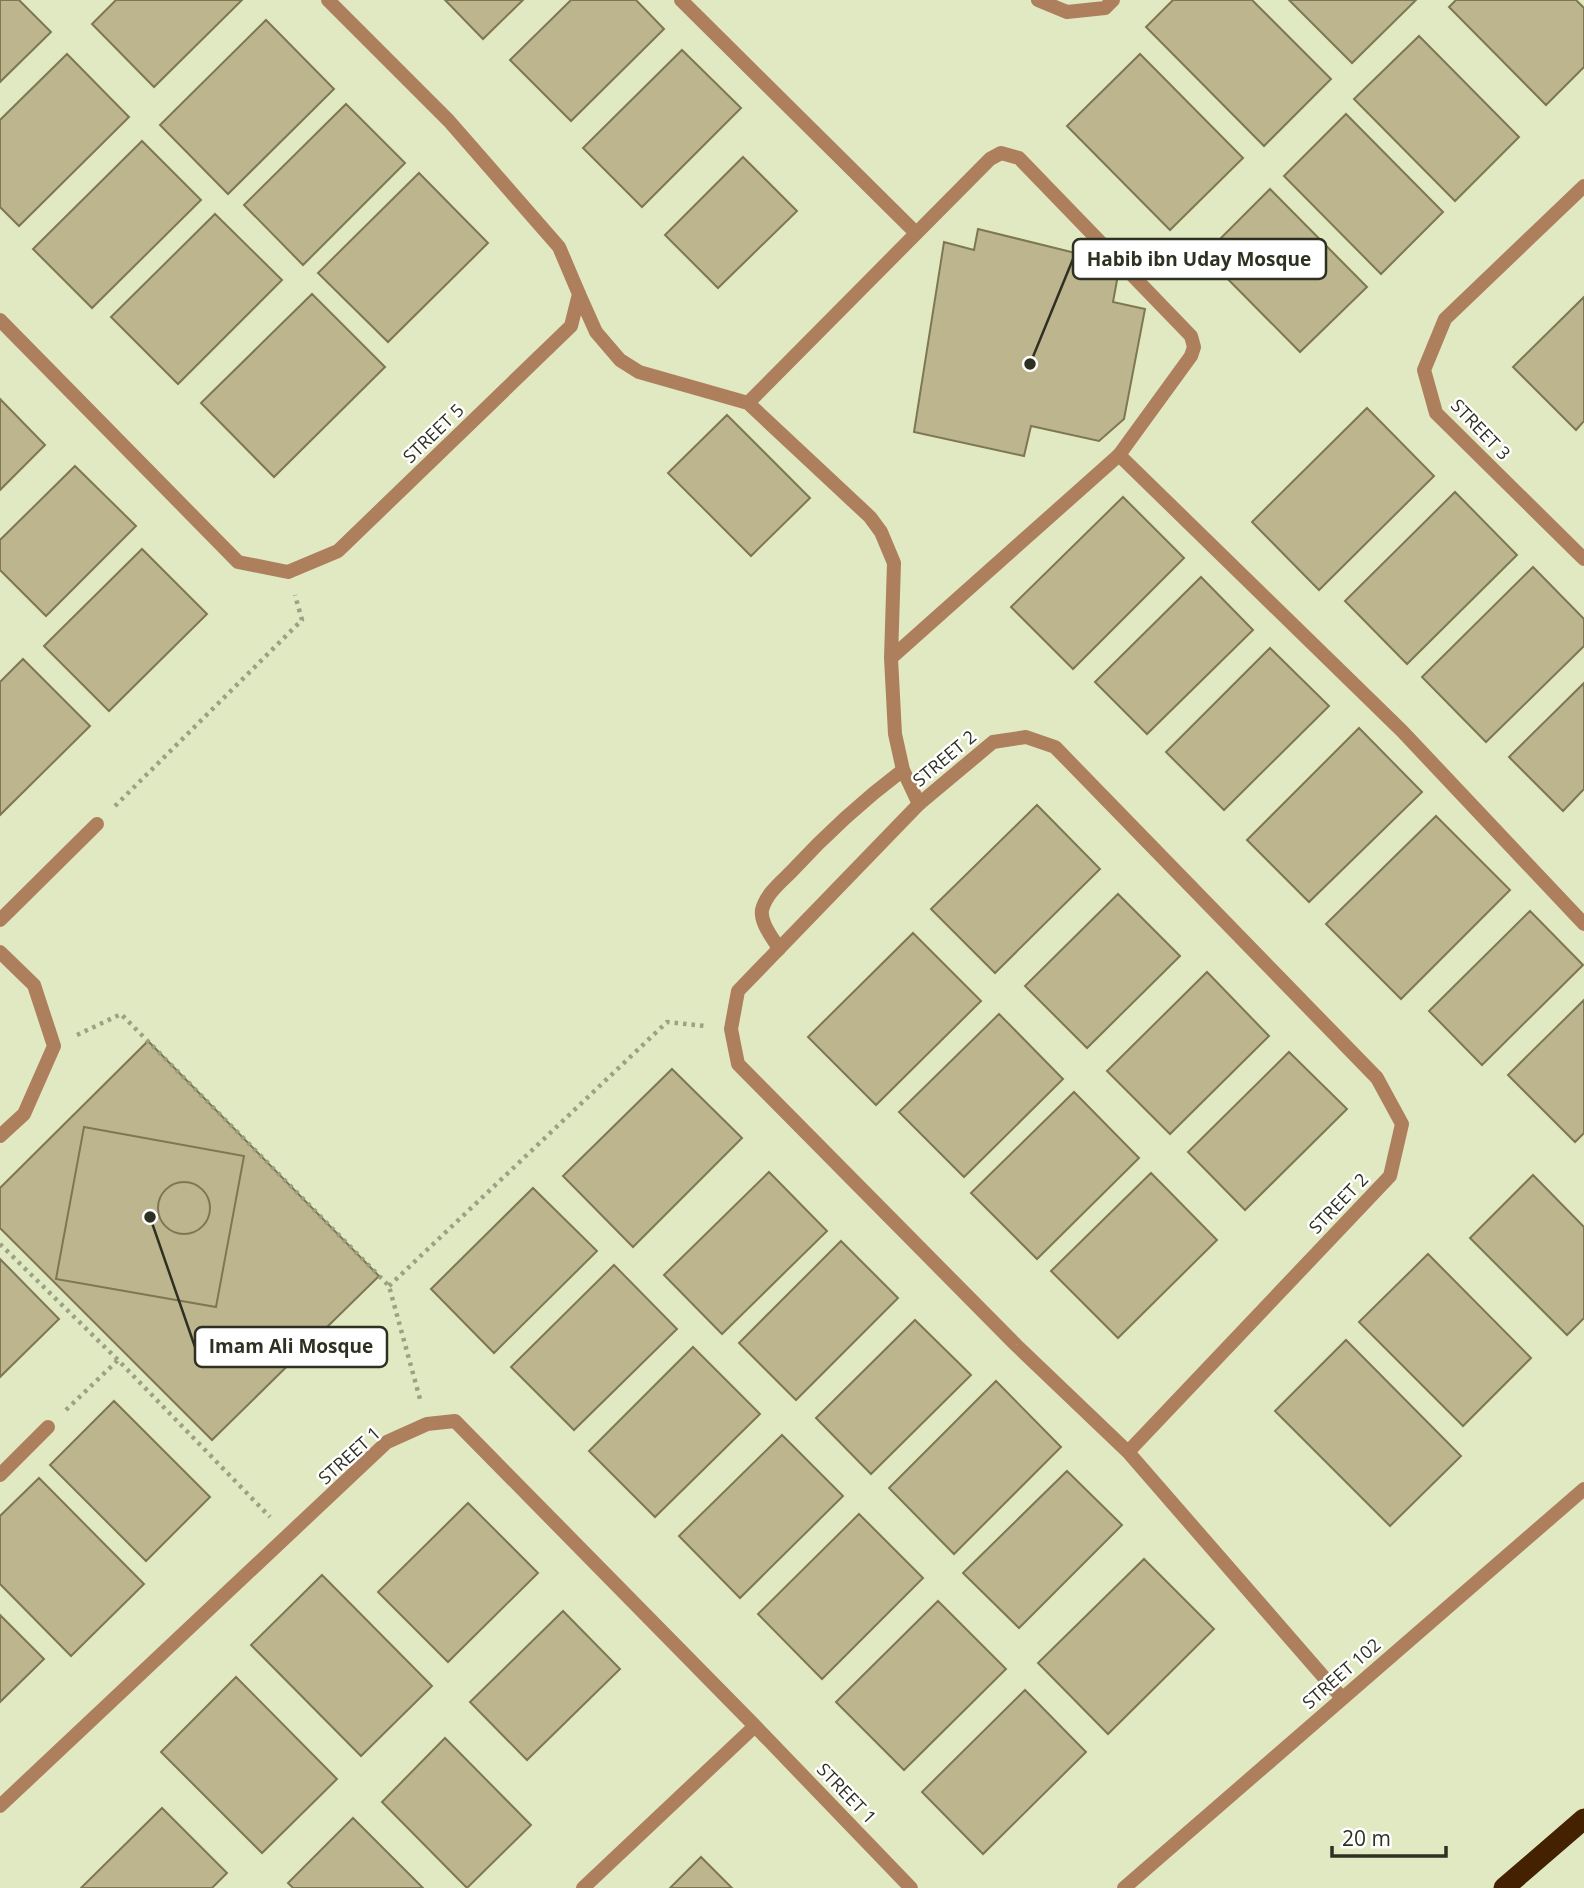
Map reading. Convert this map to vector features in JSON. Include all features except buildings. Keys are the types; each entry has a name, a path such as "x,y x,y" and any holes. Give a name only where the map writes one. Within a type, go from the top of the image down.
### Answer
{"highway":[{"path":"1504,1888 1584,1819"}],"street":[{"path":"328,0 449,121 559,247 596,332 620,360 639,372 748,403 870,517 881,532 894,563 891,658 895,734 903,770 919,804"},
{"path":"681,0 915,232"},
{"path":"1038,0 1067,12 1105,8 1113,0"},
{"path":"748,403 915,232 990,159 1001,153 1019,158 1188,332 1194,342 1191,356 1119,455 891,658"},
{"name":"STREET 3","path":"1584,186 1445,319 1424,370 1436,413 1584,559"},
{"name":"STREET 5","path":"288,572 338,551 571,326 579,294"},
{"path":"0,320 238,562 288,572"},
{"path":"1119,455 1402,731 1584,925"},
{"name":"STREET 2","path":"1128,1452 1390,1177 1402,1124 1377,1078 1055,747 1026,737 993,742 919,804 738,991 731,1029 738,1064 1016,1345 1128,1452 1342,1698"},
{"path":"779,949 761,913 766,898 821,839 866,798 903,770"},
{"path":"0,920 97,824"},
{"path":"0,953 34,985 54,1046 24,1114 0,1136"},
{"name":"STREET 1","path":"0,1806 387,1442 427,1424 455,1422 911,1888"},
{"path":"0,1475 48,1427"},
{"name":"STREET 102","path":"1124,1888 1584,1489"},
{"path":"583,1888 755,1726"}],"path":[{"path":"97,824 302,620 288,572"},
{"path":"54,1046 121,1014 389,1286 427,1424"},
{"path":"389,1286 667,1022 731,1029"},
{"path":"0,1244 118,1360 288,1537"},
{"path":"48,1427 118,1360"}],"place":[{"name":"Habib ibn Uday Mosque","path":"1030,364"},
{"name":"Imam Ali Mosque","path":"150,1217"}]}
